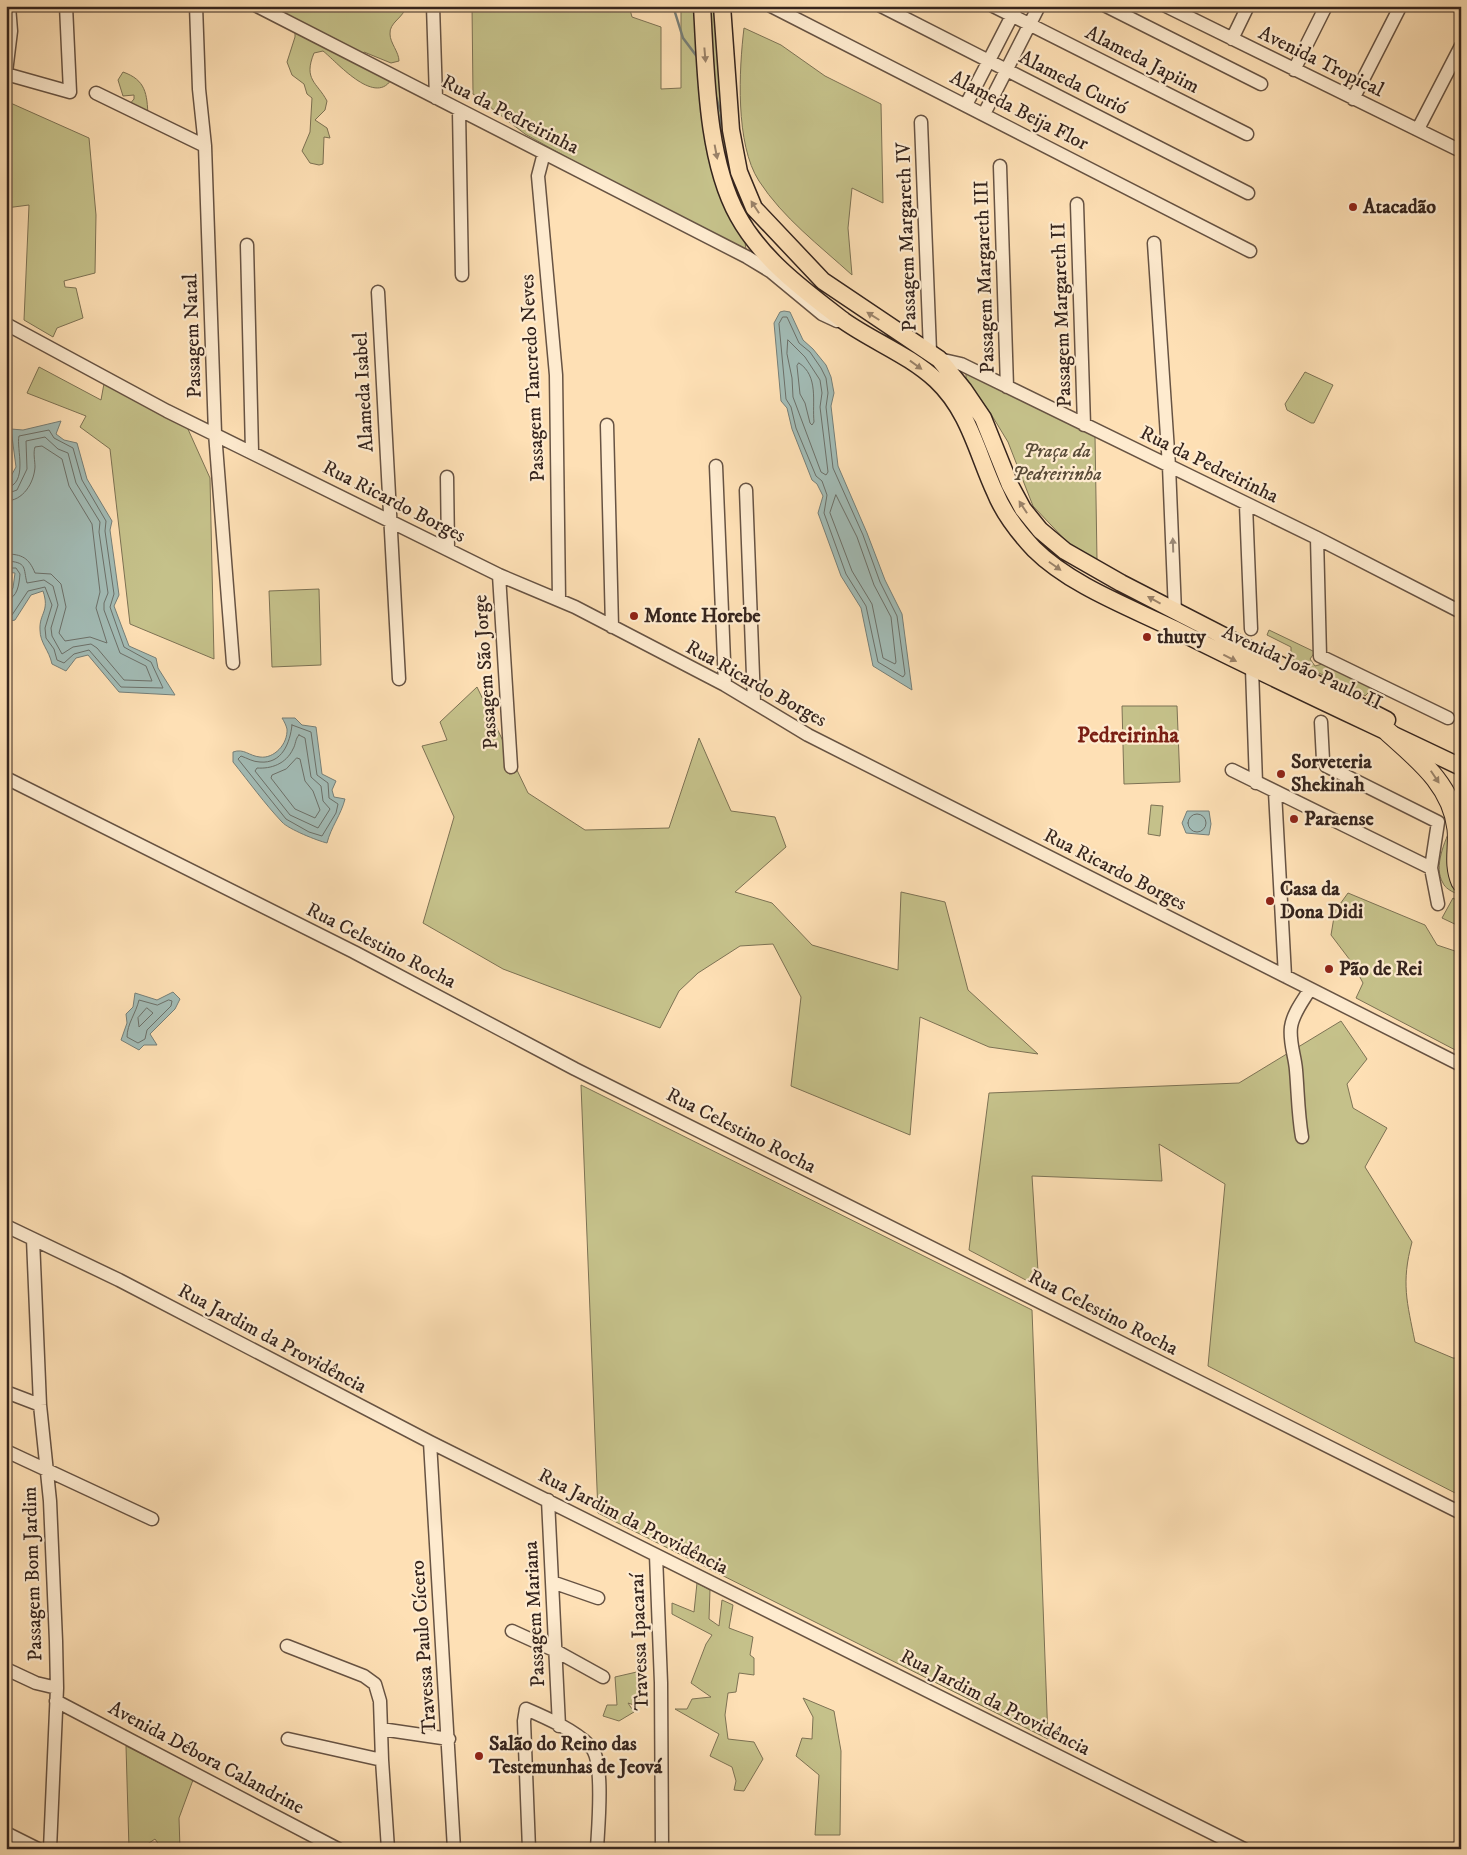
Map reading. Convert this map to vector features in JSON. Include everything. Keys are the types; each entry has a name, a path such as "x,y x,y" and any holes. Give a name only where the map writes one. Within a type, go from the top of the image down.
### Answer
{"highway":[{"path":"1388,732 1430,770 1451,804 1457,831 1456,868 1461,882"}],"main road":[{"name":"Avenida João Paulo II","path":"702,6 713,138 721,176 738,217 769,257 791,280 851,326 911,361 934,378 948,392 973,434 995,494 1017,530 1051,564 1125,605 1252,669 1461,767"},
{"name":"Avenida João Paulo II","path":"722,6 731,130 739,172 754,208 823,281 854,304 934,355 964,390 983,418 1010,485 1023,509 1040,530 1065,551 1176,612 1461,759"}],"street":[{"path":"9,6 11,31 6,73 70,92 66,6"},
{"name":"Passagem Natal","path":"196,6 199,89 205,146 215,433 233,663"},
{"name":"Rua da Pedreirinha","path":"257,6 458,111 746,257 770,271 822,314 851,326"},
{"path":"433,6 436,98"},
{"name":"Alameda Beija Flor","path":"771,6 1250,251"},
{"name":"Alameda Curió","path":"881,6 1248,193"},
{"name":"Alameda Japiim","path":"993,6 1014,11 1030,25 1247,134"},
{"path":"984,114 1039,6"},
{"path":"1106,6 1261,84"},
{"path":"1232,39 1248,6"},
{"path":"1294,70 1326,6"},
{"name":"Avenida Tropical","path":"1170,7 1461,151"},
{"path":"1353,98 1399,9"},
{"path":"966,105 1014,11"},
{"path":"1418,129 1461,46"},
{"path":"96,93 205,146"},
{"path":"458,111 462,275"},
{"name":"Passagem Margareth IV","path":"921,122 934,355"},
{"name":"Passagem Tancredo Neves","path":"544,153 538,176 556,376 559,600"},
{"name":"Passagem Margareth III","path":"1000,166 1007,387"},
{"name":"Passagem Margareth II","path":"1077,204 1084,425"},
{"path":"1154,243 1169,466 1176,612"},
{"path":"247,245 252,451"},
{"name":"Alameda Isabel","path":"378,292 399,679"},
{"name":"Rua Ricardo Borges","path":"6,324 167,411 252,451 499,575 559,600 726,686 808,735 1461,1065"},
{"name":"Rua da Pedreirinha","path":"934,355 954,361 1317,538 1461,612"},
{"path":"607,425 612,627"},
{"path":"716,466 726,686"},
{"path":"447,477 448,549"},
{"path":"746,490 754,702"},
{"path":"1246,505 1251,629"},
{"path":"1317,538 1320,656 1448,718"},
{"name":"Passagem São Jorge","path":"499,575 511,766"},
{"path":"1252,669 1256,783"},
{"path":"1321,722 1323,760 1326,766 1436,820 1439,825 1431,868 1438,904"},
{"path":"1232,770 1431,868"},
{"name":"Rua Celestino Rocha","path":"6,778 354,952 575,1069 1461,1513"},
{"path":"1275,792 1285,976"},
{"path":"1302,1137 1297,1108 1296,1069 1291,1028 1295,1013 1310,989"},
{"name":"Rua Jardim da Providência","path":"6,1226 119,1280 430,1442 1244,1849"},
{"name":"Passagem Bom Jardim","path":"33,1239 40,1405 52,1540 57,1688 50,1849"},
{"path":"6,1392 40,1405"},
{"name":"Travessa Paulo Cícero","path":"430,1442 454,1849"},
{"path":"6,1451 152,1519"},
{"name":"Passagem Mariana","path":"548,1500 559,1726"},
{"name":"Travessa Ipacaraí","path":"656,1555 661,1683 662,1849"},
{"path":"552,1582 598,1598"},
{"path":"512,1631 556,1651 603,1677"},
{"path":"287,1646 372,1680 380,1701 388,1849"},
{"path":"6,1669 36,1683 57,1688"},
{"name":"Avenida Débora Calandrine","path":"56,1701 338,1849"},
{"path":"529,1849 524,1719 526,1709 559,1726 591,1746 598,1762 598,1849"},
{"path":"381,1729 449,1739"},
{"path":"288,1739 382,1760"},
{"path":"6,1833 38,1849"}],"green space":[{"path":"279,6 406,6 403,14 390,30 391,41 398,54 399,61 391,63 364,52 361,55 391,80 384,87 375,88 365,85 323,51 314,53 310,69 311,75 327,101 325,110 315,120 327,128 330,138 324,137 323,164 310,163 302,151 310,132 312,98 307,94 304,84 292,75 287,62 295,37 295,22"},
{"path":"472,6 629,6 632,17 661,27 661,89 681,88 681,6 713,6 747,257 525,134 473,94"},
{"path":"744,28 781,45 825,76 881,104 883,203 852,188 848,228 852,275 790,219 759,181 751,165 742,127 740,85"},
{"path":"123,72 136,79 144,89 148,116 128,106 134,99 134,95 123,96 118,80"},
{"path":"6,101 89,138 96,215 95,273 64,281 65,287 76,288 83,318 57,328 53,337 24,320 29,205 6,208"},
{"path":"39,367 101,400 105,378 187,427 210,478 214,659 130,624 110,449 80,427 86,416 27,393"},
{"name":"Praça da Pedreirinha","path":"966,372 1095,435 1097,560 1068,543 1033,506 1008,442 966,378"},
{"path":"1305,372 1333,385 1314,423 1287,410 1285,404"},
{"path":"319,589 321,665 272,667 269,591"},
{"path":"1269,630 1315,652 1310,659 1315,666 1326,663 1373,688 1365,696 1291,659 1291,647 1267,635"},
{"path":"477,687 528,793 585,830 669,828 699,738 731,811 775,817 786,847 735,892 772,903 812,945 898,970 901,892 945,902 968,990 1038,1054 989,1047 920,1017 910,1135 791,1086 801,997 773,944 740,946 698,973 679,991 660,1028 503,969 423,923 454,817 422,746 447,740 440,722"},
{"path":"1122,706 1177,706 1180,782 1124,784"},
{"path":"1151,805 1163,806 1160,836 1148,834"},
{"path":"1452,825 1457,887 1455,893 1444,885 1439,869 1441,854"},
{"path":"1348,893 1425,925 1437,945 1455,951 1457,972 1461,975 1461,1053 1356,998 1363,983 1353,964 1331,935 1335,911"},
{"path":"1453,898 1461,903 1461,927 1442,918"},
{"path":"1341,1021 1367,1059 1347,1084 1353,1108 1387,1128 1365,1167 1412,1242 1407,1269 1406,1292 1415,1342 1453,1358 1461,1358 1461,1496 1208,1366 1225,1184 1159,1144 1162,1181 1032,1176 1039,1287 969,1250 989,1093 1239,1083"},
{"path":"581,1085 1032,1310 1048,1739 598,1513"},
{"path":"697,1583 710,1590 709,1619 719,1626 722,1600 733,1605 729,1628 753,1637 750,1655 754,1658 754,1675 739,1673 736,1692 728,1693 725,1715 728,1739 754,1742 763,1759 744,1791 734,1790 736,1781 732,1767 710,1756 719,1734 675,1709 687,1709 692,1699 711,1697 691,1683 706,1644 712,1635 672,1614 672,1603 694,1612"},
{"path":"641,1671 644,1686 637,1706 628,1703 634,1712 619,1721 603,1716 607,1705 617,1705 615,1677"},
{"path":"803,1698 834,1711 841,1751 840,1835 815,1835 819,1775 796,1756 802,1738 812,1739 813,1717"},
{"path":"126,1746 193,1780 179,1818 180,1849 162,1849 155,1839 140,1849 129,1849"}],"water":[{"path":"780,312 790,312 803,340 826,365 831,377 834,393 831,406 838,466 885,580 902,614 912,690 873,666 861,608 841,576 818,513 823,496 817,484 812,480 792,429 787,408 781,401 774,323"},
{"path":"61,421 56,434 64,440 77,443 87,479 112,521 110,530 119,595 114,606 129,646 156,658 158,668 175,695 119,692 88,655 76,658 66,671 52,664 40,635 40,624 45,608 43,591 31,595 15,620 6,622 6,598 13,588 15,573 6,572 6,485 16,467 11,429 23,430"},
{"path":"282,718 295,718 302,725 316,727 322,774 336,781 332,790 334,797 345,799 327,843 285,825 233,762 233,752 237,751 260,757 270,756 275,753 283,745 287,735 287,728"},
{"path":"1187,811 1209,811 1211,824 1209,835 1186,833 1182,823"},
{"path":"173,992 180,999 175,1009 150,1034 157,1045 144,1045 139,1050 121,1040 127,1023 126,1014 133,1007 135,993 157,1000"}],"waterway":[{"path":"673,6 683,38 698,58"},
{"path":"716,97 721,113 720,133"}],"place":[{"name":"Atacadão","path":"1353,207"},
{"name":"Monte Horebe","path":"634,616"},
{"name":"thutty","path":"1147,637"},
{"name":"Sorveteria Shekinah","path":"1281,774"},
{"name":"Paraense","path":"1294,819"},
{"name":"Casa da Dona Didi","path":"1270,901"},
{"name":"Pão de Rei","path":"1329,969"},
{"name":"Salão do Reino das Testemunhas de Jeová","path":"479,1756"}],"district":[{"name":"Pedreirinha","path":"1128,735"}]}
